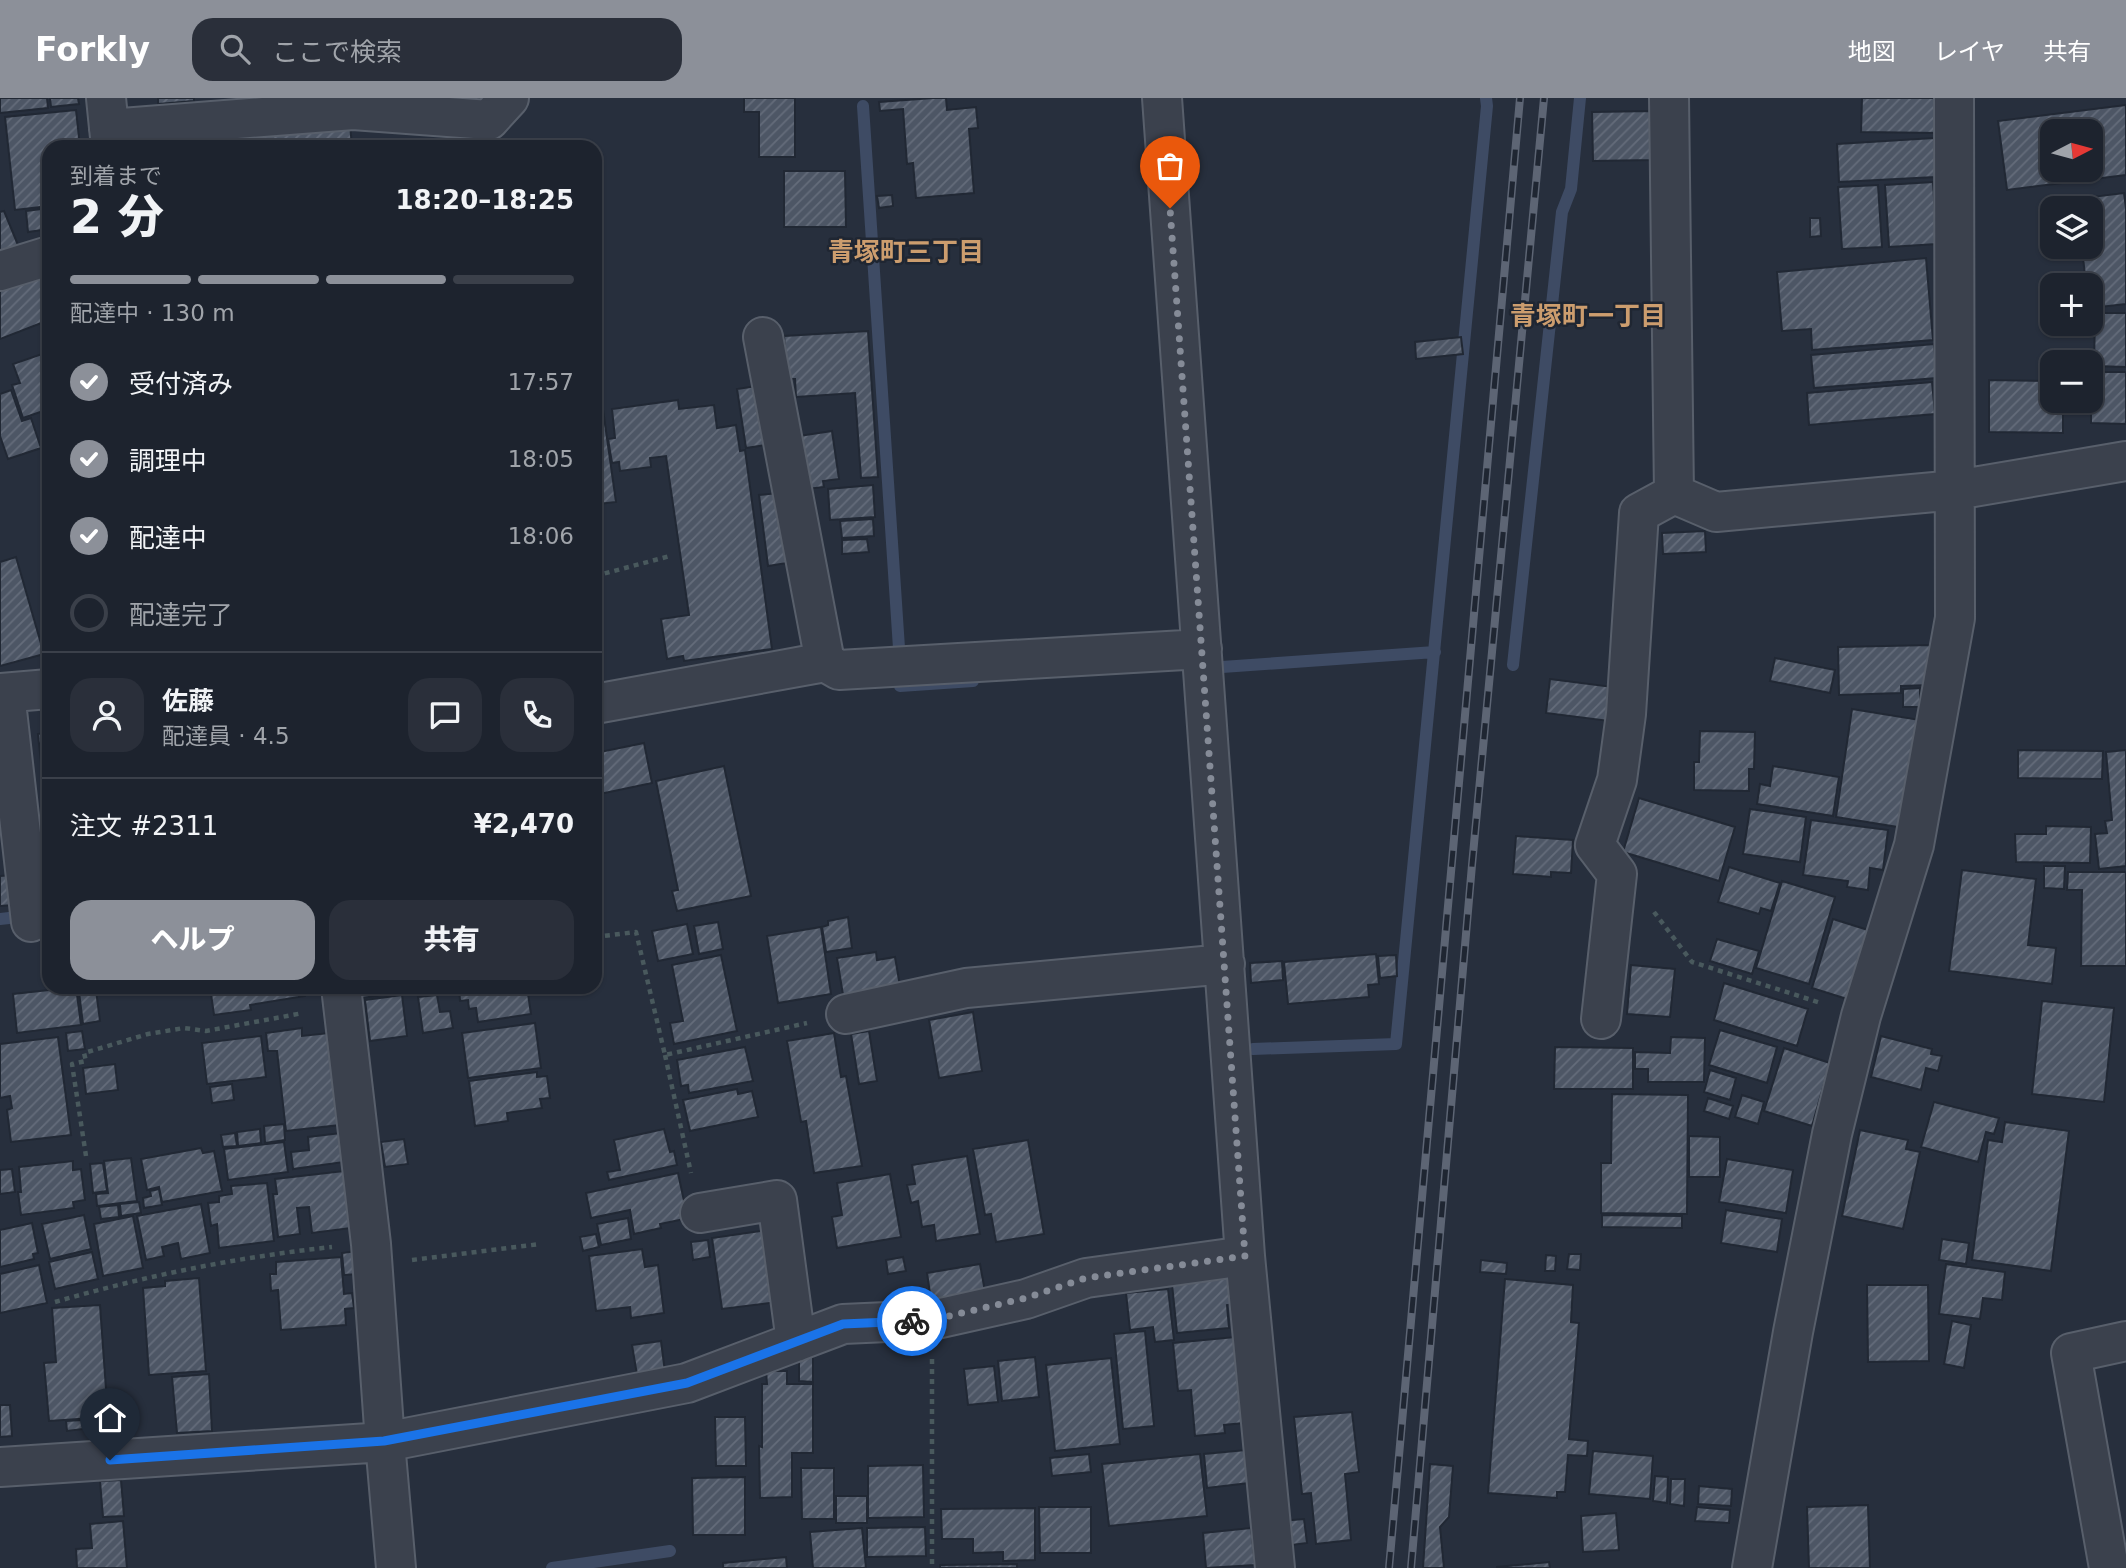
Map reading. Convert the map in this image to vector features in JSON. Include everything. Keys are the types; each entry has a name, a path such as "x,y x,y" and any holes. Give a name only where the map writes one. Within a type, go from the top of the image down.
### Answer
{"street":[{"path":"109,125 353,110 489,120 509,98"},
{"path":"1162,98 1245,1256 1275,1568"},
{"path":"1668,98 1674,494"},
{"path":"1752,1568 1793,1332 1832,1134 1861,1016 1914,845 1955,618 1954,98"},
{"path":"0,271 42,258"},
{"path":"763,337 825,662"},
{"path":"1674,494 1716,512 1956,490 2126,461"},
{"path":"1601,1019 1617,874 1595,845 1619,767 1626,714 1639,513 1674,494"},
{"path":"602,703 825,662 839,670 1202,649"},
{"path":"31,922 3,693 42,690"},
{"path":"846,1014 966,988 1225,964"},
{"path":"343,998 372,1254 384,1441 396,1568"},
{"path":"700,1213 778,1200 796,1342"},
{"path":"0,1467 384,1441 687,1383 843,1324 932,1320 1026,1298 1086,1278 1245,1256"},
{"path":"2109,1568 2071,1353 2126,1341"}],"path":[{"path":"602,574 670,556"},
{"path":"1617,874 1637,889 1692,962 1861,1016"},
{"path":"602,936 636,932 700,1213"},
{"path":"86,1156 72,1064 86,1061 84,1053 148,1034 184,1028 205,1031 303,1013 343,998"},
{"path":"665,1055 846,1014"},
{"path":"55,1301 114,1285 290,1251 372,1254 540,1244"},
{"path":"932,1320 932,1568"}],"building":[{"path":"0,98 47,98 48,108 0,113"},
{"path":"50,98 78,98 79,104 51,107"},
{"path":"158,98 194,98 194,101 158,104"},
{"path":"744,98 795,98 795,157 759,157 759,112 744,112"},
{"path":"946,98 947,110 976,107 978,128 969,129 974,193 916,198 913,163 907,164 903,109 880,111 879,102"},
{"path":"1862,98 1939,98 1938,133 1861,132"},
{"path":"2126,105 2126,175 2104,178 2104,119 2040,119 2040,182 2070,182 2007,190 1998,121"},
{"path":"76,110 79,140 42,140 42,207 15,210 5,117"},
{"path":"1652,111 1653,160 1593,161 1592,112"},
{"path":"350,124 351,140 198,140 198,135"},
{"path":"1934,138 1936,177 1839,182 1837,144"},
{"path":"784,171 845,171 846,227 784,227"},
{"path":"1933,182 1937,244 1889,247 1885,185"},
{"path":"1878,185 1882,247 1842,249 1838,187"},
{"path":"2124,193 2126,304 2103,307 2103,273 2085,273 2083,259 2103,259 2103,196 2100,196"},
{"path":"892,195 893,206 879,208 877,196"},
{"path":"42,209 42,230 28,232 26,211"},
{"path":"4,211 18,245 0,252 0,212"},
{"path":"1810,218 1820,218 1821,236 1810,237"},
{"path":"1926,258 1933,340 1812,350 1811,329 1782,331 1777,272"},
{"path":"42,272 42,323 0,339 0,288"},
{"path":"2103,313 2126,313 2126,367 2103,366 2103,350 2094,350 2095,336 2103,336"},
{"path":"868,331 878,477 861,478 855,393 796,397 795,379 787,379 784,336"},
{"path":"1461,337 1463,354 1416,359 1415,342"},
{"path":"1934,344 1937,378 1814,388 1811,355"},
{"path":"42,354 42,411 23,418 12,385 20,383 13,364"},
{"path":"2103,372 2126,372 2126,424 2091,423 2091,413 2103,413"},
{"path":"1989,380 2040,381 2040,413 2063,413 2063,433 1989,432"},
{"path":"1932,382 1935,414 1809,425 1807,393"},
{"path":"757,386 766,445 746,448 737,389"},
{"path":"11,390 22,421 31,418 41,448 8,459 0,436 0,394"},
{"path":"678,400 679,409 714,405 717,428 736,425 740,451 745,450 772,649 684,661 683,656 667,659 661,619 689,615 666,456 650,458 651,467 620,471 619,462 612,463 608,439 615,438 612,409"},
{"path":"602,403 616,502 602,504"},
{"path":"832,431 839,479 823,481 824,487 807,489 799,436"},
{"path":"873,485 875,517 830,520 828,489"},
{"path":"778,493 787,563 768,566 759,495"},
{"path":"873,519 874,536 842,538 840,521"},
{"path":"1705,531 1706,552 1663,554 1662,533"},
{"path":"867,539 869,552 842,554 842,540"},
{"path":"16,557 42,655 0,666 0,562"},
{"path":"1931,645 1932,685 1901,686 1901,693 1839,695 1838,647"},
{"path":"1775,658 1835,670 1830,693 1770,681"},
{"path":"1550,679 1613,687 1609,721 1546,713"},
{"path":"1920,688 1920,707 1903,707 1903,689"},
{"path":"1852,709 1920,720 1904,828 1836,817"},
{"path":"1700,731 1755,732 1754,769 1749,769 1749,791 1694,790 1694,762 1699,762"},
{"path":"42,733 42,772 38,734"},
{"path":"644,743 652,783 602,794 602,752"},
{"path":"2018,750 2103,751 2102,779 2018,778"},
{"path":"2126,750 2126,866 2099,869 2095,834 2107,833 2105,821 2112,820 2106,752"},
{"path":"724,766 751,896 677,911 672,891 678,890 656,781"},
{"path":"1773,766 1839,777 1833,816 1757,804 1760,784 1770,786"},
{"path":"1639,798 1735,827 1719,881 1623,852"},
{"path":"1750,809 1806,817 1800,862 1743,854"},
{"path":"1811,820 1888,830 1883,870 1870,868 1868,890 1847,887 1848,881 1803,875"},
{"path":"2046,826 2091,827 2090,863 2016,862 2015,834 2046,834"},
{"path":"1516,836 1573,840 1571,873 1551,872 1551,877 1513,874"},
{"path":"2044,866 2065,866 2064,889 2044,888"},
{"path":"1729,867 1780,883 1771,911 1761,908 1759,914 1718,902"},
{"path":"1962,870 2036,879 2028,945 2056,948 2052,984 1949,971"},
{"path":"2068,872 2126,872 2126,966 2081,966 2082,890 2067,890"},
{"path":"12,875 14,905 0,906 0,876"},
{"path":"1782,881 1835,897 1809,984 1756,968"},
{"path":"848,917 852,948 826,952 822,927 828,925 828,921"},
{"path":"1833,919 1868,930 1847,999 1812,988"},
{"path":"718,922 723,949 699,954 694,926"},
{"path":"687,924 693,954 658,961 652,931"},
{"path":"821,927 831,994 778,1003 767,936"},
{"path":"1717,939 1759,951 1752,974 1710,961"},
{"path":"876,952 877,960 895,957 900,986 843,995 837,958"},
{"path":"1376,954 1379,984 1368,985 1369,997 1288,1004 1284,962"},
{"path":"721,955 737,1031 674,1044 670,1023 683,1021 672,965"},
{"path":"1396,955 1397,976 1380,978 1378,956"},
{"path":"1282,961 1283,980 1251,983 1250,963"},
{"path":"1631,965 1675,969 1670,1017 1627,1014"},
{"path":"1724,983 1808,1009 1797,1046 1714,1020"},
{"path":"42,991 42,994 77,994 81,1025 17,1033 13,994"},
{"path":"79,994 97,994 100,1021 83,1024"},
{"path":"211,994 305,994 250,1005 251,1010 214,1015"},
{"path":"362,994 390,994 362,998"},
{"path":"460,994 528,994 531,1014 478,1022 476,1008 469,1009 468,1000 460,1001"},
{"path":"402,995 407,1036 370,1041 365,1000"},
{"path":"437,995 440,1012 450,1011 453,1028 423,1033 418,997"},
{"path":"2042,1001 2114,1008 2104,1102 2032,1094"},
{"path":"973,1012 982,1071 939,1078 929,1020"},
{"path":"535,1023 541,1068 468,1078 462,1033"},
{"path":"302,1028 302,1036 329,1033 340,1125 286,1131 277,1051 268,1051 266,1033"},
{"path":"1720,1030 1777,1047 1767,1083 1709,1065"},
{"path":"82,1031 85,1049 68,1051 66,1033"},
{"path":"869,1031 877,1081 859,1084 851,1034"},
{"path":"834,1033 841,1077 846,1076 862,1166 814,1173 806,1121 801,1122 787,1041"},
{"path":"261,1036 266,1077 207,1084 202,1043"},
{"path":"1881,1036 1932,1049 1931,1054 1942,1056 1938,1071 1926,1068 1921,1090 1871,1077"},
{"path":"58,1037 71,1135 11,1142 7,1110 12,1108 10,1096 0,1098 0,1044"},
{"path":"1671,1037 1705,1038 1704,1082 1648,1082 1648,1069 1635,1069 1635,1052 1670,1053"},
{"path":"745,1047 753,1081 689,1093 688,1085 681,1086 677,1060"},
{"path":"1555,1047 1633,1048 1633,1089 1554,1089"},
{"path":"1784,1048 1830,1063 1812,1126 1764,1111"},
{"path":"115,1064 118,1090 86,1094 83,1068"},
{"path":"1710,1070 1736,1078 1730,1100 1704,1092"},
{"path":"537,1072 537,1077 547,1076 550,1098 540,1099 542,1108 507,1113 508,1121 475,1126 469,1081"},
{"path":"232,1084 234,1100 212,1103 210,1087"},
{"path":"737,1089 738,1094 752,1091 758,1117 690,1131 683,1100"},
{"path":"1612,1094 1688,1095 1687,1214 1601,1213 1601,1163 1611,1163"},
{"path":"1742,1095 1764,1102 1758,1124 1735,1117"},
{"path":"1708,1098 1733,1106 1729,1119 1704,1111"},
{"path":"1934,1102 1999,1118 1994,1134 1986,1132 1978,1162 1921,1147"},
{"path":"2005,1122 2069,1131 2051,1271 1972,1260 1988,1140 2002,1142"},
{"path":"284,1124 285,1140 265,1143 264,1126"},
{"path":"260,1129 261,1143 238,1146 237,1132"},
{"path":"664,1129 670,1152 674,1151 677,1165 609,1180 607,1172 620,1170 614,1140"},
{"path":"1860,1130 1908,1140 1906,1149 1920,1152 1903,1229 1842,1216"},
{"path":"235,1133 237,1146 223,1147 221,1135"},
{"path":"341,1133 344,1162 293,1169 291,1152 309,1150 308,1137"},
{"path":"1689,1136 1720,1137 1720,1177 1689,1177"},
{"path":"404,1139 408,1164 385,1167 381,1142"},
{"path":"1028,1140 1044,1234 996,1242 991,1214 985,1215 973,1149"},
{"path":"284,1142 288,1172 228,1180 224,1149"},
{"path":"201,1148 203,1153 214,1151 222,1191 162,1202 159,1187 147,1190 141,1159"},
{"path":"967,1156 980,1234 936,1241 934,1225 922,1227 918,1201 911,1203 907,1185 915,1184 912,1165"},
{"path":"131,1158 137,1201 97,1206 96,1194 108,1193 104,1161"},
{"path":"1727,1159 1793,1170 1786,1213 1719,1202"},
{"path":"73,1161 73,1170 81,1169 85,1200 73,1202 74,1208 21,1215 19,1167"},
{"path":"103,1163 107,1191 93,1193 90,1164"},
{"path":"12,1169 15,1192 0,1194 0,1170"},
{"path":"344,1171 351,1228 312,1233 309,1207 297,1208 300,1234 278,1237 273,1194 277,1194 275,1179"},
{"path":"678,1173 684,1201 690,1199 694,1217 660,1224 661,1228 634,1234 630,1210 591,1218 586,1193"},
{"path":"890,1174 901,1237 837,1248 832,1217 842,1215 837,1183"},
{"path":"267,1183 274,1241 219,1248 217,1224 211,1226 208,1203 219,1202 219,1196 232,1194 231,1186"},
{"path":"159,1189 162,1205 144,1208 143,1198 151,1196 150,1191"},
{"path":"139,1202 141,1213 121,1216 120,1204"},
{"path":"201,1204 210,1253 181,1259 178,1243 162,1247 164,1256 146,1260 137,1216"},
{"path":"118,1205 119,1217 101,1219 99,1207"},
{"path":"1726,1210 1782,1219 1777,1252 1721,1243"},
{"path":"84,1215 91,1249 50,1259 42,1224"},
{"path":"1602,1215 1682,1216 1682,1228 1602,1227"},
{"path":"133,1216 143,1268 103,1276 94,1224"},
{"path":"628,1218 631,1239 601,1245 597,1224"},
{"path":"32,1223 38,1253 33,1254 34,1259 0,1267 0,1230"},
{"path":"767,1230 777,1302 722,1309 712,1238"},
{"path":"596,1234 599,1247 583,1251 580,1237"},
{"path":"1942,1239 1969,1243 1966,1264 1939,1260"},
{"path":"708,1240 710,1257 693,1260 691,1242"},
{"path":"642,1249 645,1267 658,1265 664,1313 631,1318 630,1307 596,1311 589,1256"},
{"path":"357,1251 359,1274 344,1275 342,1253"},
{"path":"92,1252 98,1279 55,1289 49,1262"},
{"path":"1569,1254 1581,1254 1580,1270 1567,1269"},
{"path":"1546,1255 1556,1256 1555,1271 1545,1271"},
{"path":"341,1257 344,1294 352,1293 354,1308 345,1309 346,1325 281,1330 278,1290 271,1291 270,1274 276,1274 276,1262"},
{"path":"903,1257 906,1271 888,1274 886,1260"},
{"path":"1481,1260 1507,1263 1506,1274 1480,1272"},
{"path":"980,1264 986,1297 932,1307 927,1273"},
{"path":"1946,1264 2005,1272 2002,1300 1983,1298 1980,1319 1939,1314"},
{"path":"39,1265 47,1303 0,1313 0,1274"},
{"path":"199,1278 206,1371 149,1375 143,1288 165,1286 165,1281"},
{"path":"1231,1278 1234,1304 1227,1305 1229,1328 1177,1333 1172,1284"},
{"path":"1505,1279 1573,1285 1571,1322 1579,1323 1569,1439 1588,1441 1587,1456 1568,1455 1565,1492 1557,1492 1557,1498 1488,1493"},
{"path":"1867,1285 1928,1285 1929,1361 1868,1362"},
{"path":"1168,1289 1174,1340 1155,1342 1153,1327 1130,1330 1126,1293"},
{"path":"100,1305 108,1417 49,1421 44,1363 56,1362 52,1308"},
{"path":"1952,1321 1971,1325 1964,1368 1944,1364"},
{"path":"1145,1331 1154,1426 1123,1429 1114,1334"},
{"path":"1235,1337 1244,1423 1224,1425 1225,1433 1195,1436 1191,1390 1178,1391 1173,1343"},
{"path":"661,1341 665,1372 637,1375 632,1345"},
{"path":"813,1353 813,1382 799,1381 799,1354"},
{"path":"1035,1357 1039,1397 1002,1401 998,1361"},
{"path":"1111,1358 1120,1444 1055,1451 1046,1365"},
{"path":"994,1366 998,1402 968,1405 964,1369"},
{"path":"766,1371 787,1371 787,1384 813,1384 813,1453 792,1453 792,1497 760,1498 759,1446 762,1447 762,1384 767,1384"},
{"path":"209,1374 212,1431 177,1433 172,1377"},
{"path":"0,1405 10,1405 12,1436 0,1437"},
{"path":"1352,1412 1359,1472 1345,1474 1351,1540 1316,1544 1311,1493 1302,1494 1294,1417"},
{"path":"715,1417 745,1417 746,1466 716,1466"},
{"path":"82,1420 83,1429 67,1431 66,1421"},
{"path":"1246,1450 1249,1483 1207,1488 1204,1454"},
{"path":"1593,1451 1653,1456 1650,1499 1589,1494"},
{"path":"1089,1454 1091,1472 1052,1476 1050,1458"},
{"path":"1200,1454 1207,1516 1109,1526 1102,1464"},
{"path":"1430,1464 1453,1466 1449,1517 1440,1527 1444,1568 1423,1568"},
{"path":"923,1465 924,1517 868,1518 868,1466"},
{"path":"801,1468 834,1468 834,1519 802,1519"},
{"path":"1655,1476 1668,1477 1667,1503 1653,1501"},
{"path":"745,1477 745,1535 693,1535 692,1478"},
{"path":"1671,1479 1685,1479 1684,1506 1670,1504"},
{"path":"121,1480 124,1516 103,1517 100,1481"},
{"path":"1699,1486 1732,1489 1731,1506 1698,1504"},
{"path":"836,1496 867,1496 867,1523 836,1523"},
{"path":"1868,1505 1870,1568 1809,1568 1807,1507"},
{"path":"1039,1507 1091,1507 1091,1553 1040,1553"},
{"path":"1697,1507 1730,1510 1729,1523 1695,1521"},
{"path":"1035,1508 1035,1560 1003,1561 1003,1552 973,1553 973,1539 942,1539 941,1509"},
{"path":"1616,1513 1619,1550 1583,1552 1581,1516"},
{"path":"1304,1519 1307,1543 1284,1546 1281,1521"},
{"path":"123,1521 127,1568 77,1568 76,1549 92,1548 90,1524"},
{"path":"925,1527 926,1556 867,1557 867,1528"},
{"path":"862,1528 866,1568 813,1568 810,1532"},
{"path":"1251,1528 1255,1565 1206,1568 1203,1533"},
{"path":"786,1557 787,1568 723,1568 723,1563"},
{"path":"1549,1562 1550,1568 1497,1568 1497,1567"},
{"path":"1017,1564 1017,1568 940,1568 940,1565"}],"waterway":[{"path":"1253,1049 1396,1044 1486,98"},
{"path":"1513,665 1562,212 1571,189 1580,98"},
{"path":"863,106 899,648"},
{"path":"1222,667 1435,652"},
{"path":"900,686 973,681"},
{"path":"0,919 18,917"},
{"path":"552,1568 670,1551"}],"railway":[{"path":"1389,1568 1520,98"},
{"path":"1411,1568 1472,865 1544,98"}],"way so far":[{"path":"912,1321 932,1320 1026,1298 1086,1278 1245,1256 1170,208"}],"district":[{"name":"青塚町三丁目","path":"906,252"},
{"name":"青塚町一丁目","path":"1588,316"}],"route":[{"path":"110,1460 384,1441 687,1383 843,1324 912,1321"}]}
